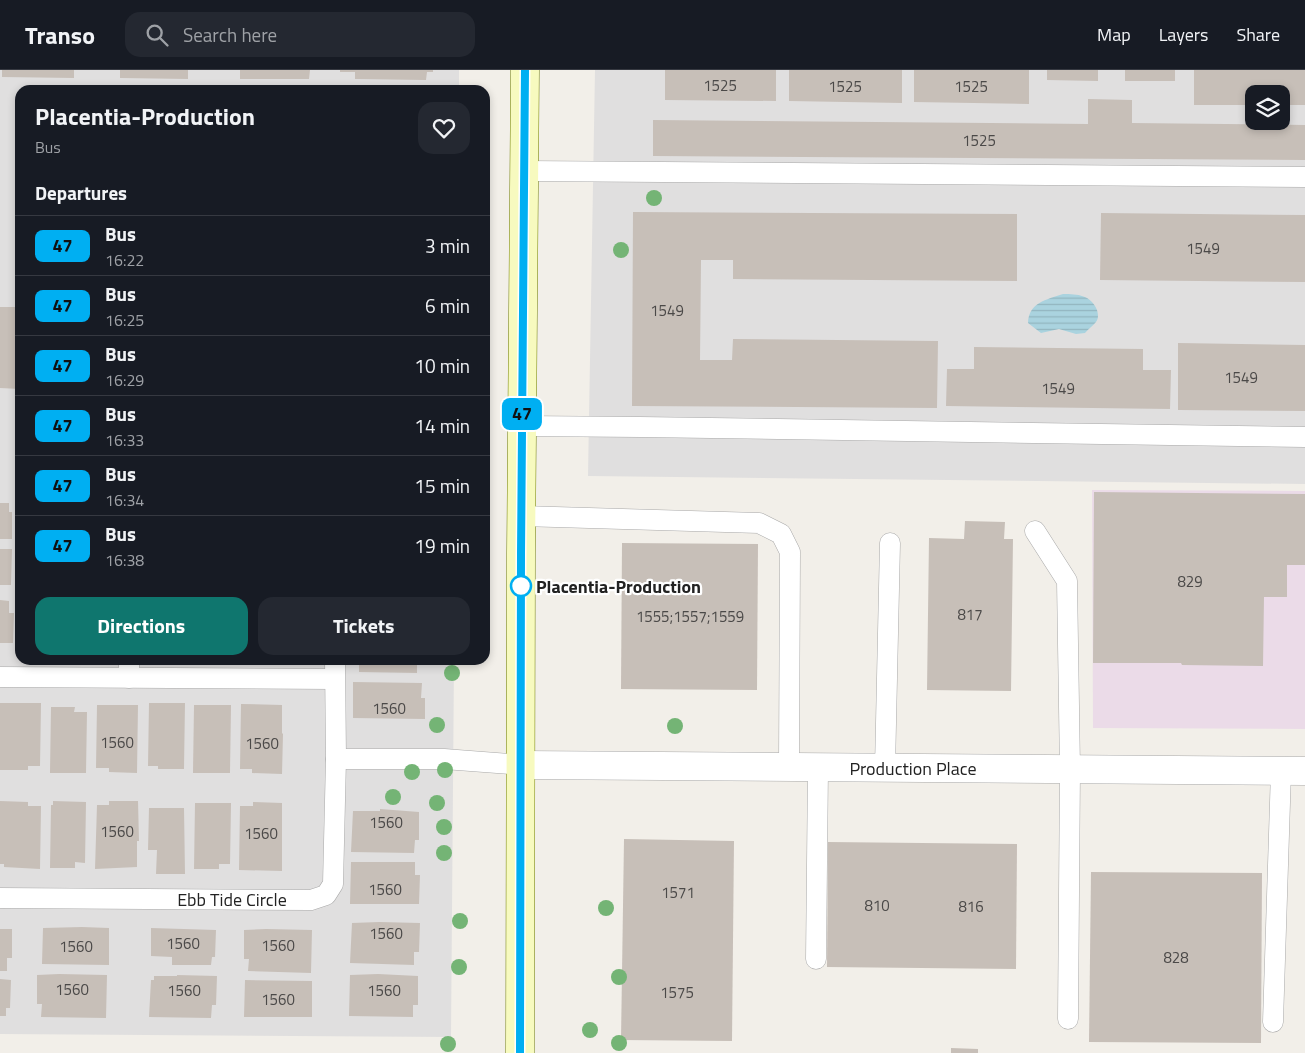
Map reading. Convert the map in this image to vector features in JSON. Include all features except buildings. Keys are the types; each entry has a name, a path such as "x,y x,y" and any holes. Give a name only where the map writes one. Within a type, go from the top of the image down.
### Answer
{"main road":[{"path":"520,1053 521,516 525,70"}],"street":[{"name":"Production Place","path":"522,765 1293,771"}],"lane":[{"path":"525,171 1305,177"},
{"path":"522,426 640,426 1305,437"},
{"path":"521,516 759,523 781,534 790,552 789,767"},
{"path":"1035,532 1067,581 1070,769 1068,1019"},
{"path":"885,768 890,543"},
{"name":"Ebb Tide Circle","path":"0,677 129,669 335,669 336,759 333,884 326,894 311,900 0,898"},
{"path":"336,759 444,758 522,765"},
{"path":"816,959 818,768"},
{"path":"1273,1022 1293,771"}],"shaded area":[{"path":"0,70 459,70 459,85 15,85 15,665 454,665 451,1037 0,1034"},
{"path":"595,70 1305,70 1305,484 588,476"},
{"path":"1092,490 1305,491 1305,729 1093,728"}],"water":[{"path":"1063,294 1083,296 1088,298 1094,305 1098,319 1085,333 1076,334 1059,329 1041,333 1028,323 1029,316 1035,306 1045,300"}],"bus line":[{"name":"47","path":"520,1053 521,554 525,70"}],"place":[{"name":"Placentia-Production","path":"521,586"}]}
